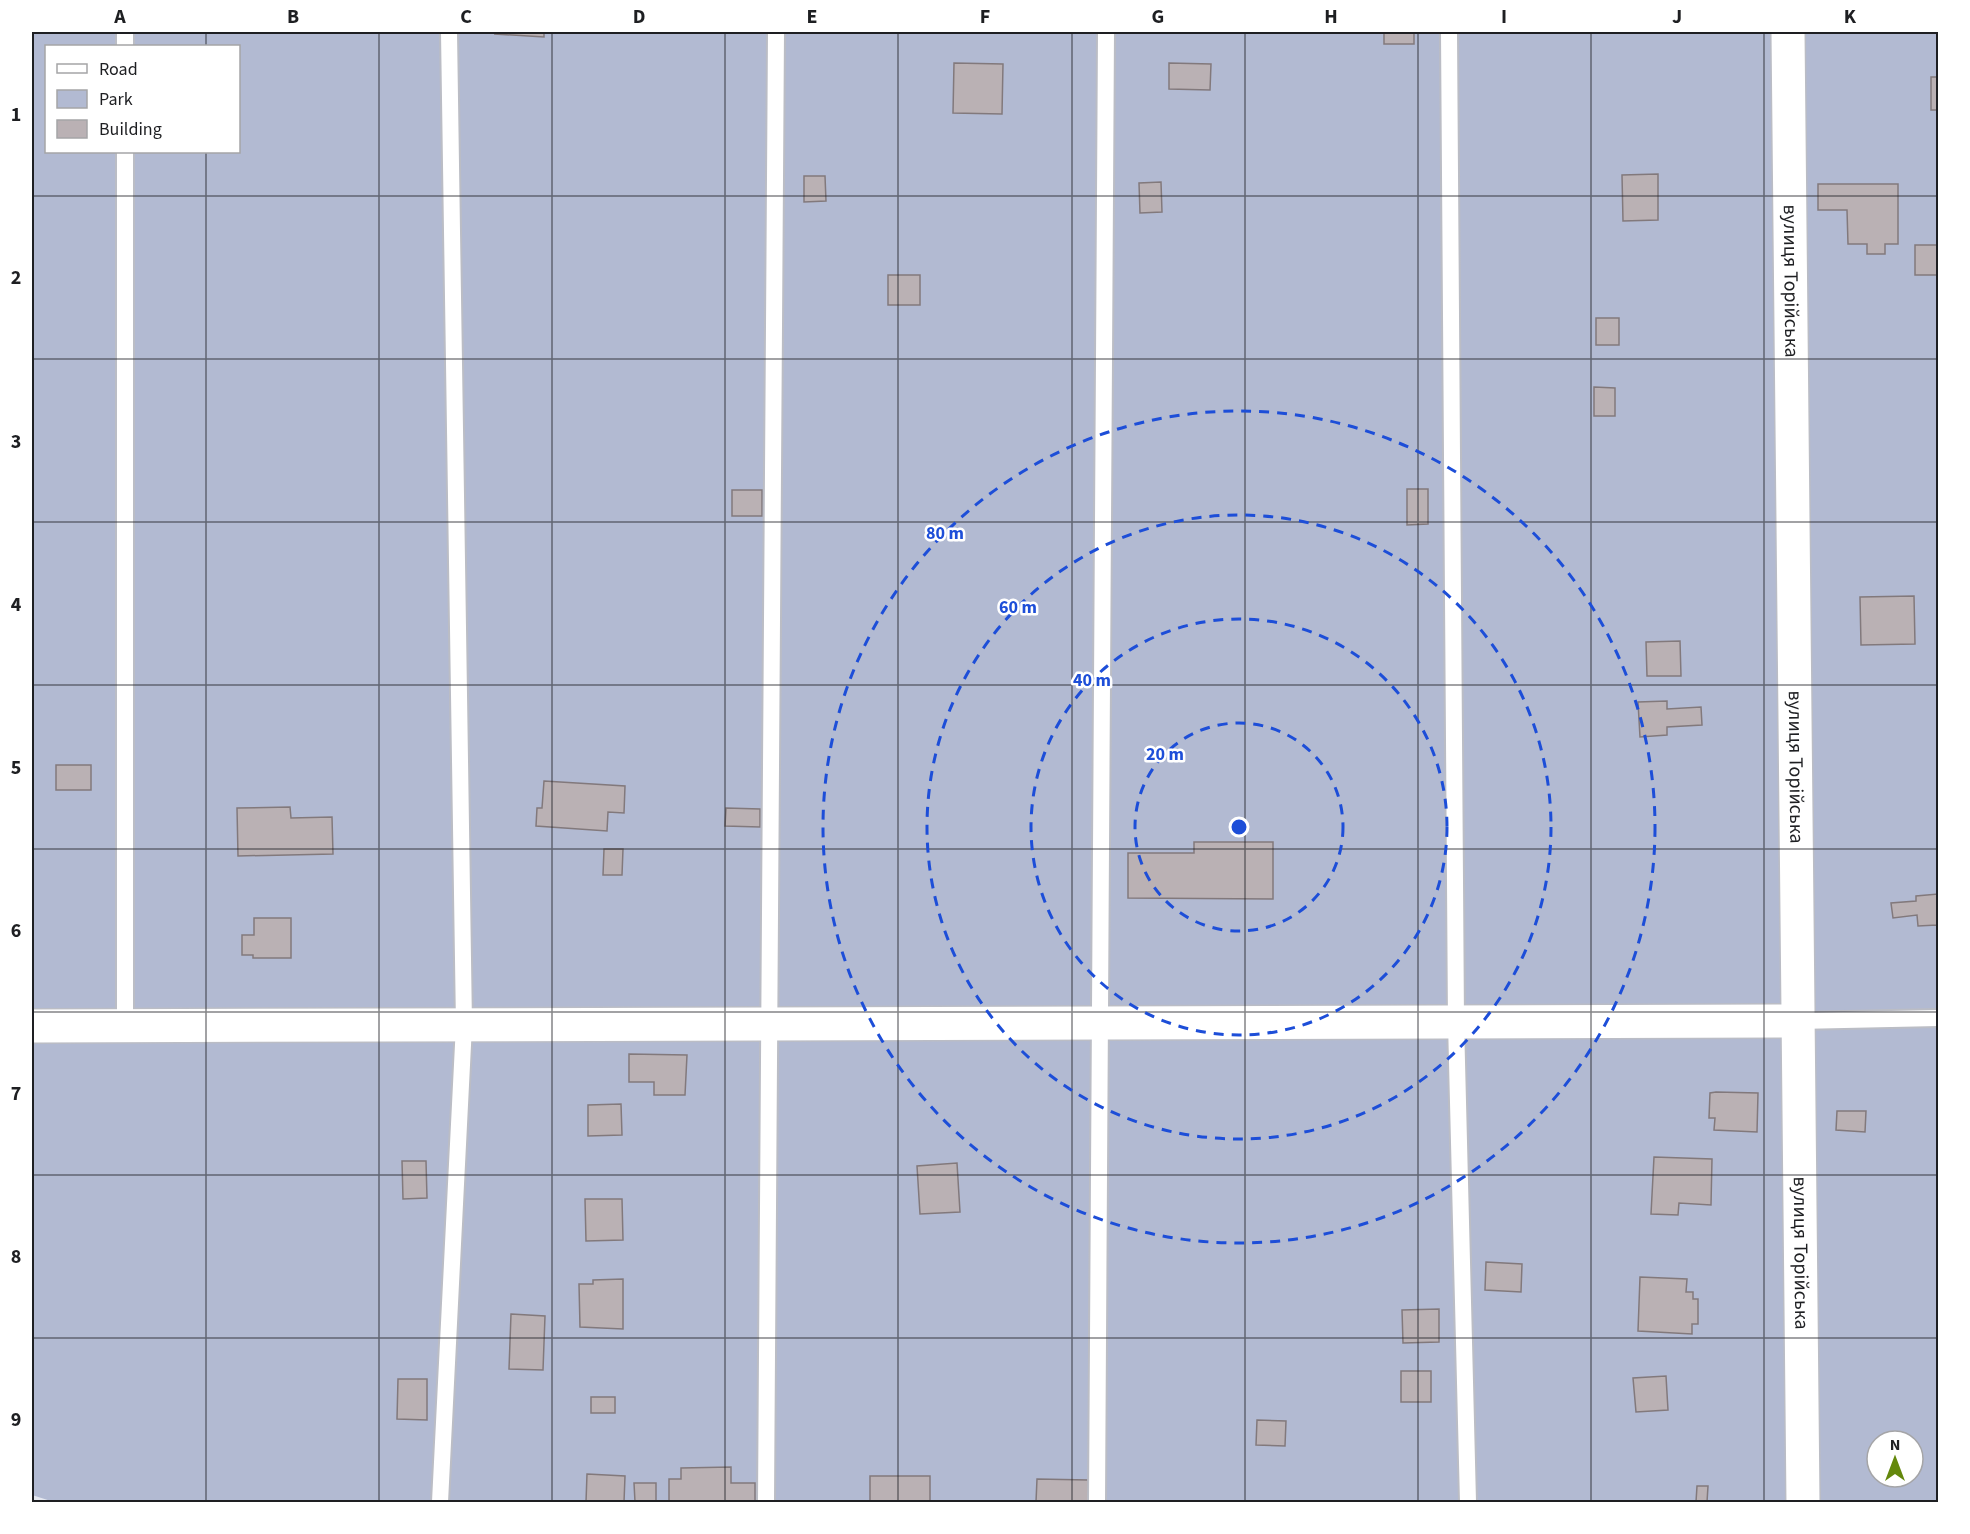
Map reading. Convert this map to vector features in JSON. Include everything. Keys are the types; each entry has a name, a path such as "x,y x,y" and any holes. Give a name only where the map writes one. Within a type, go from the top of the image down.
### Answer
{"street":[{"name":"вулиця Торійська","path":"1788,32 1803,1503"},
{"path":"32,1026 1797,1021"}],"lane":[{"path":"440,1503 464,1025 449,32"},
{"path":"766,1503 777,32"},
{"path":"1097,1503 1102,1023 1106,32"},
{"path":"1449,32 1456,1022 1468,1503"},
{"path":"124,1025 125,153"},
{"path":"1797,1021 1938,1018"}],"green space":[{"path":"32,32 1938,32 1938,1502 54,1502 32,1495"}],"building":[{"path":"496,32 544,32 544,37 495,34"},
{"path":"1384,32 1414,32 1414,44 1384,44"},
{"path":"954,63 1003,64 1002,114 953,113"},
{"path":"1169,63 1211,64 1210,90 1169,89"},
{"path":"1931,77 1938,77 1938,110 1931,110"},
{"path":"1658,174 1658,220 1623,221 1622,175"},
{"path":"804,176 825,176 826,201 804,202"},
{"path":"1161,182 1162,212 1140,213 1139,183"},
{"path":"1818,184 1898,184 1898,244 1885,244 1885,254 1867,254 1867,244 1848,244 1847,210 1818,210"},
{"path":"1915,245 1938,245 1938,275 1915,275"},
{"path":"888,275 920,275 920,305 888,305"},
{"path":"1596,318 1619,318 1619,345 1596,345"},
{"path":"1594,387 1615,388 1615,416 1594,416"},
{"path":"1407,489 1428,489 1428,524 1407,525"},
{"path":"732,490 762,490 762,516 732,516"},
{"path":"1914,596 1915,644 1861,645 1860,597"},
{"path":"1680,641 1681,676 1647,676 1646,642"},
{"path":"1667,701 1667,709 1701,707 1702,725 1667,727 1667,735 1640,737 1638,702"},
{"path":"56,765 91,765 91,790 56,790"},
{"path":"544,781 625,786 624,813 608,812 607,831 536,826 537,808 542,808"},
{"path":"290,807 291,818 332,817 333,854 238,856 237,808"},
{"path":"726,808 760,809 760,827 725,826"},
{"path":"1194,842 1273,842 1273,899 1128,898 1128,853 1194,853"},
{"path":"604,849 623,849 622,875 603,875"},
{"path":"1938,894 1938,934 1937,925 1918,926 1917,915 1893,918 1891,903 1916,901 1916,896"},
{"path":"254,918 291,918 291,958 253,958 253,955 242,955 242,935 254,935"},
{"path":"629,1054 687,1055 685,1095 654,1095 654,1082 629,1082"},
{"path":"1710,1093 1758,1093 1757,1132 1714,1130 1715,1118 1709,1118"},
{"path":"621,1104 622,1135 588,1136 588,1105"},
{"path":"1837,1111 1866,1111 1865,1132 1836,1130"},
{"path":"1654,1157 1712,1159 1711,1205 1679,1203 1678,1215 1651,1214"},
{"path":"402,1161 426,1161 427,1198 403,1199"},
{"path":"957,1163 960,1212 920,1214 917,1166"},
{"path":"585,1199 622,1199 623,1240 586,1241"},
{"path":"1486,1262 1522,1264 1521,1292 1485,1290"},
{"path":"1640,1277 1687,1279 1686,1292 1693,1292 1693,1299 1698,1299 1698,1324 1692,1324 1692,1334 1638,1331"},
{"path":"623,1279 623,1329 580,1327 579,1284 593,1284 593,1280"},
{"path":"1439,1309 1439,1342 1403,1343 1402,1310"},
{"path":"511,1314 545,1316 543,1370 509,1369"},
{"path":"1401,1371 1431,1371 1431,1402 1401,1402"},
{"path":"1666,1376 1668,1410 1636,1412 1633,1378"},
{"path":"398,1379 427,1379 427,1420 397,1419"},
{"path":"591,1397 615,1397 615,1413 591,1413"},
{"path":"1257,1420 1286,1421 1285,1446 1256,1445"},
{"path":"731,1467 731,1483 755,1483 755,1502 669,1502 669,1479 681,1479 681,1468"},
{"path":"587,1474 625,1476 624,1502 586,1502"},
{"path":"870,1476 930,1476 930,1502 870,1502"},
{"path":"1037,1479 1088,1480 1088,1502 1036,1502"},
{"path":"634,1483 656,1483 656,1502 635,1502"},
{"path":"1697,1486 1708,1486 1707,1502 1696,1502"}]}
